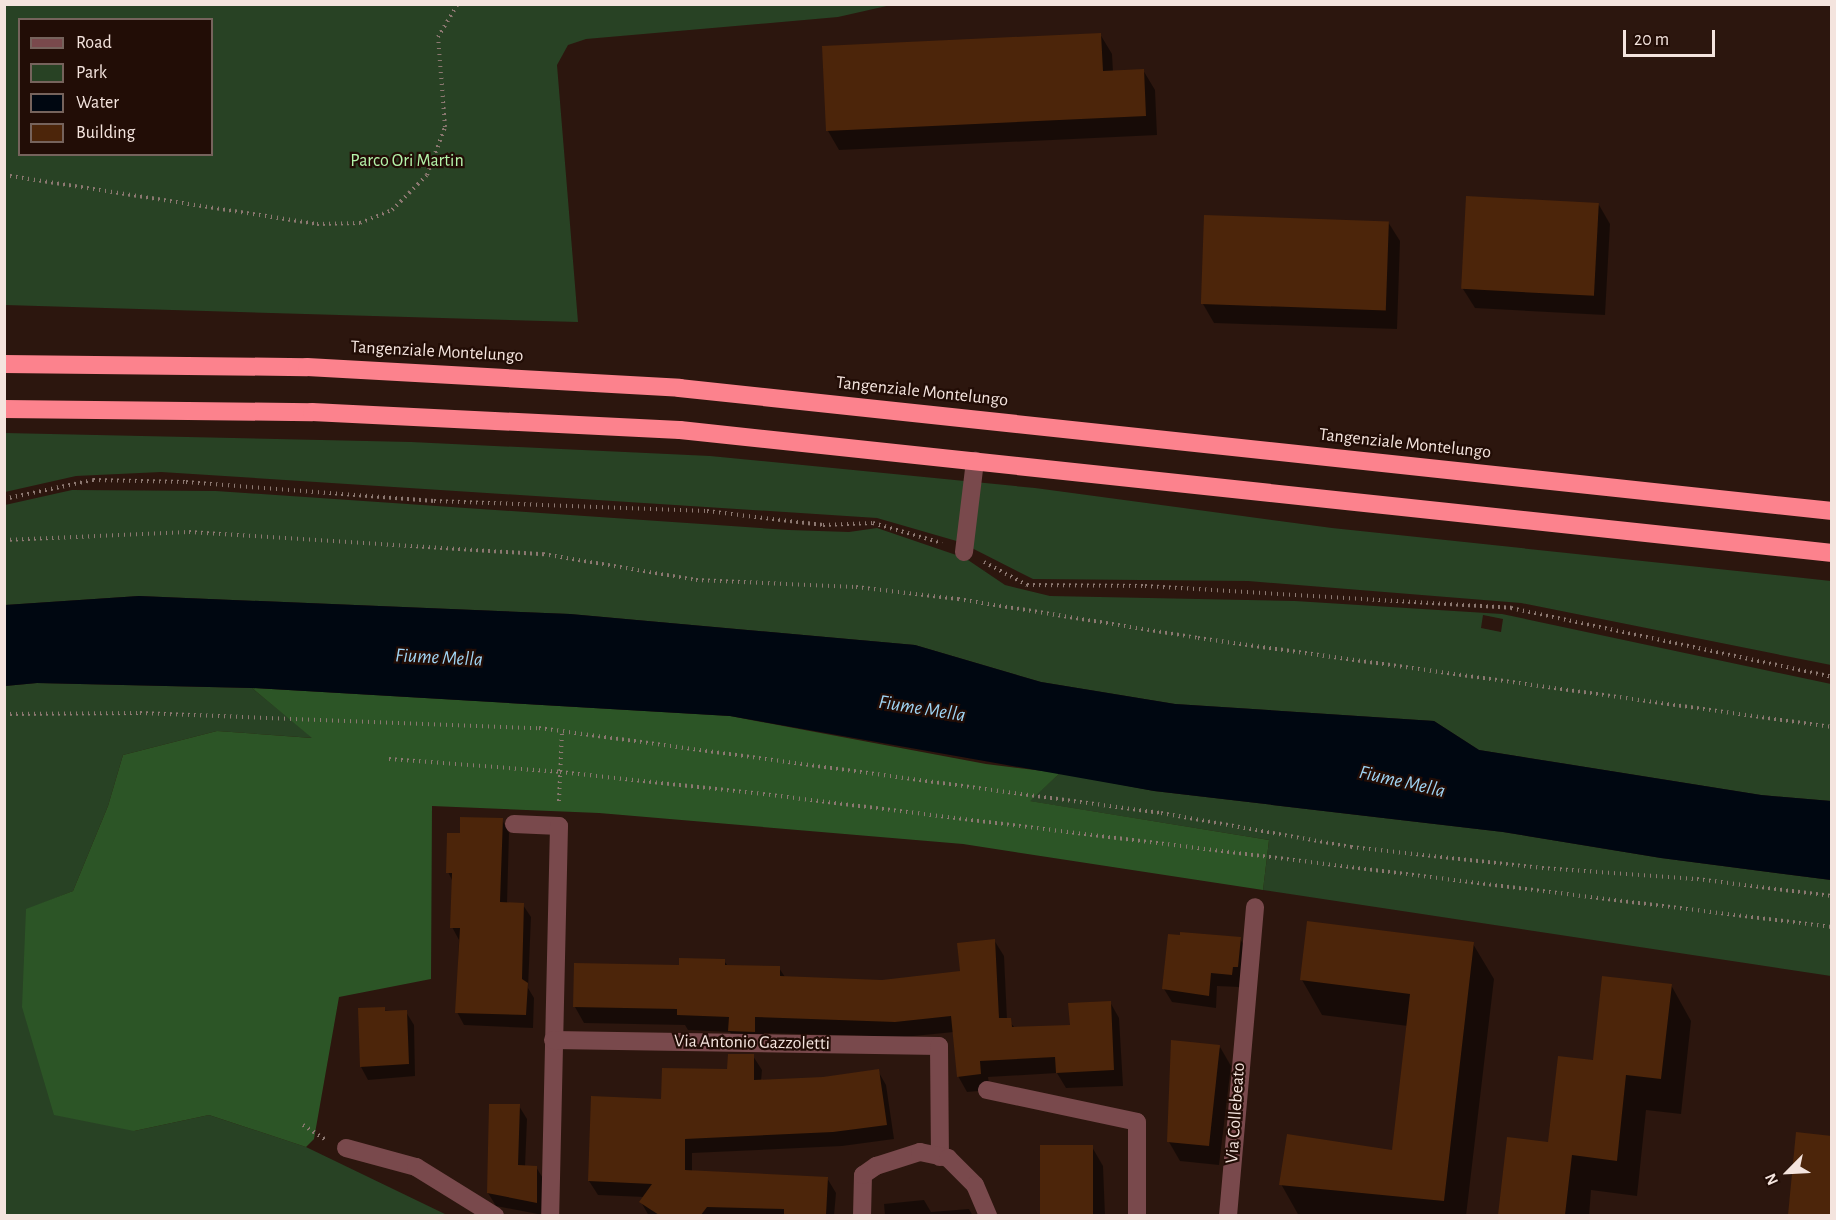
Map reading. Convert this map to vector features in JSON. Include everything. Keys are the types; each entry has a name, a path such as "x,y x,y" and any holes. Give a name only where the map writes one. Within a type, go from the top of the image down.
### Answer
{"highway":[{"name":"Tangenziale Montelungo","path":"4,364 307,367 679,388 1832,512"},
{"path":"4,409 312,412 499,419 680,430 1832,553"}],"street":[{"path":"964,552 975,460"},
{"path":"514,824 559,826 550,1215"},
{"name":"Via Collebeato","path":"1228,1215 1244,1011 1255,907"},
{"name":"Via Antonio Gazzoletti","path":"553,1040 939,1046 940,1157"},
{"path":"987,1090 1137,1122 1137,1215"},
{"path":"346,1148 416,1167 495,1215"},
{"path":"862,1215 863,1175 876,1166 920,1152 948,1158 975,1185 988,1215"}],"path":[{"path":"4,175 317,224 360,223 392,210 427,175 445,127 438,37 458,4"},
{"path":"4,499 93,480 186,482 434,501 707,511 823,525 873,523 964,552 1027,585 1058,582 1192,588 1511,608 1832,676"},
{"path":"4,540 189,532 543,554 696,580 856,587 958,599 1198,638 1832,727"},
{"path":"4,714 140,713 562,732 1161,813 1350,847 1542,868 1697,879 1832,896"},
{"path":"560,772 562,732"},
{"path":"388,759 560,772 1832,927"},
{"path":"303,1125 325,1140"}],"green space":[{"name":"Parco Ori Martin","path":"5,4 891,4 838,17 586,39 568,45 557,65 578,322 5,305"},
{"path":"5,433 411,442 710,456 1035,488 1332,528 1831,581 1831,665 1521,603 1248,581 1033,579 960,542 877,518 161,472 76,476 5,492"},
{"path":"72,490 216,491 789,530 849,532 877,528 965,558 1005,585 1050,596 1295,601 1502,614 1831,684 1831,801 1761,795 1479,750 1434,721 1175,704 1041,682 915,645 570,614 139,596 5,605 5,505","holes":["1483,615 1503,619 1501,632 1481,628"]},
{"path":"37,683 252,688 313,738 217,731 123,755 108,806 73,891 26,910 134,1131 209,1115 306,1147 447,1215 5,1216 5,686"},
{"path":"252,688 730,716 986,764 1060,773 1030,801 1269,840 1263,890 963,844 599,813 432,806 431,979 339,997 314,1139 306,1147 209,1115 134,1131 54,1115 22,1007 26,909 73,891 108,806 123,755 217,731 312,738"},
{"path":"1060,773 1154,791 1503,832 1661,858 1831,880 1831,976 1263,890 1269,840 1029,801"}],"water":[{"name":"Fiume Mella","path":"139,596 570,614 915,645 1041,682 1175,704 1434,721 1479,750 1761,795 1831,801 1831,880 1661,858 1503,832 1154,791 730,716 252,688 37,683 5,686 5,605"}],"building":[{"path":"1101,33 1103,71 1144,69 1146,116 826,131 822,46"},
{"path":"1466,196 1599,203 1594,296 1461,289"},
{"path":"1204,215 1389,221 1386,310 1201,304"},
{"path":"460,817 503,818 500,902 524,903 522,979 528,983 526,1015 455,1013 460,928 450,928 452,873 446,873 447,833 460,833"},
{"path":"1307,921 1474,942 1444,1201 1279,1185 1287,1134 1392,1150 1410,994 1300,980"},
{"path":"1180,932 1241,937 1238,967 1233,967 1232,975 1211,973 1209,996 1162,989 1168,934 1180,935"},
{"path":"995,939 999,1018 1011,1018 1012,1027 1070,1025 1068,1003 1111,1001 1114,1070 1056,1073 1055,1057 980,1061 981,1074 957,1077 951,1016 895,1022 755,1017 755,1032 728,1031 729,1017 677,1015 677,1009 573,1007 574,963 679,965 679,958 725,959 725,965 780,966 780,976 882,980 960,971 957,943"},
{"path":"1602,976 1672,984 1661,1079 1626,1075 1617,1161 1572,1155 1565,1215 1498,1215 1507,1137 1548,1142 1558,1056 1593,1060"},
{"path":"385,1007 385,1011 407,1010 409,1064 360,1067 358,1008"},
{"path":"1171,1040 1220,1045 1209,1146 1167,1142"},
{"path":"728,1054 754,1054 754,1080 823,1077 879,1069 887,1125 833,1132 685,1139 685,1170 828,1177 826,1215 784,1215 784,1209 707,1207 701,1215 659,1215 639,1202 652,1184 588,1181 591,1096 661,1099 662,1068 727,1069"},
{"path":"489,1104 520,1104 518,1165 537,1166 537,1203 487,1193"},
{"path":"1796,1132 1832,1136 1832,1215 1788,1215"},
{"path":"1040,1145 1093,1145 1093,1215 1040,1215"}]}
